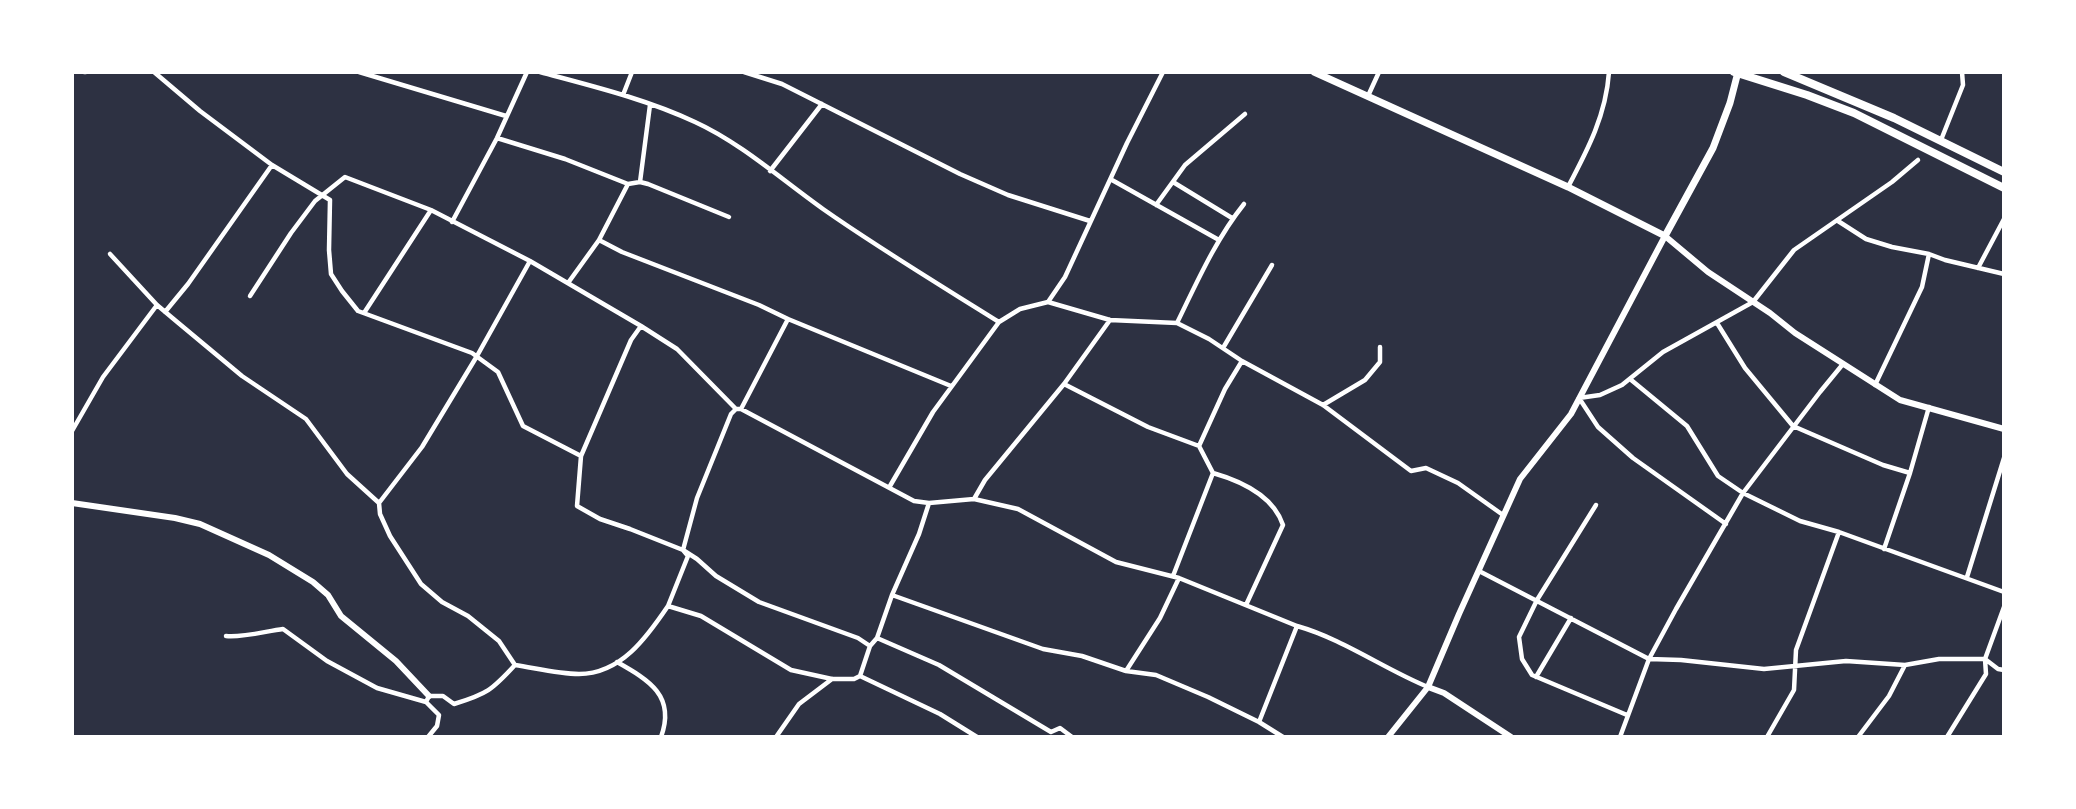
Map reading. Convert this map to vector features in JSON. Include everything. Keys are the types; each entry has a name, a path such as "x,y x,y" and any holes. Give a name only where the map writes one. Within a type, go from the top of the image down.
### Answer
{"main road":[{"path":"1314,72 1568,187 1665,236 1713,148 1730,103 1737,72 1854,112 2004,188"},
{"path":"1784,72 1894,118 2004,172"}],"street":[{"path":"154,72 200,111 272,165 330,200 328,250 331,274 358,311 445,341 477,356 498,372 523,426 581,456"},
{"path":"359,72 506,116"},
{"path":"452,222 497,138 527,72"},
{"path":"540,72 623,94 695,122 730,141 873,243 999,322"},
{"path":"623,94 632,72"},
{"path":"744,72 782,84 960,174 1008,195 1090,221"},
{"path":"1048,302 1065,277 1090,221 1112,180 1127,143 1163,72"},
{"path":"1368,96 1380,72"},
{"path":"1568,187 1595,136 1606,103 1609,72"},
{"path":"1941,140 1963,85 1962,72"},
{"path":"770,171 822,104"},
{"path":"640,182 650,105"},
{"path":"1156,205 1197,153 1245,114"},
{"path":"497,138 565,159 628,184 640,182 729,217"},
{"path":"1580,398 1600,395 1622,385 1663,352 1753,302 1794,250 1892,182 1918,160"},
{"path":"165,312 188,284 272,165"},
{"path":"250,296 291,233 321,195 345,177 431,210 530,261 676,348 739,409 890,486 914,501 928,503 974,499 1018,509 1116,562 1179,578 1333,639 1402,677 1444,693 1509,736"},
{"path":"1112,180 1220,240"},
{"path":"1173,182 1232,218"},
{"path":"568,284 599,240 628,184"},
{"path":"1178,323 1197,280 1232,218 1244,204"},
{"path":"364,313 431,210"},
{"path":"1978,268 2004,219"},
{"path":"1838,221 1866,238 1892,248 2004,274"},
{"path":"1388,737 1428,687 1520,479 1571,414 1665,236 1708,272 1794,333 1900,400 2004,429"},
{"path":"599,240 622,252 759,305 951,386"},
{"path":"110,254 165,312 242,376 306,419 347,474 379,504 380,514 390,536 421,584 442,602 468,616 499,641 514,665"},
{"path":"1875,385 1922,287 1929,255"},
{"path":"379,504 422,447 477,356 530,261"},
{"path":"1223,348 1272,265"},
{"path":"890,486 933,412 999,322 1020,309 1048,302 1110,320 1178,323 1323,405 1411,471 1426,468 1458,483 1503,515"},
{"path":"72,431 103,377 157,305"},
{"path":"683,550 697,498 731,414 739,409 788,319"},
{"path":"974,499 985,480 1065,384 1110,320"},
{"path":"1717,323 1745,368 1793,426 1883,465 1910,473"},
{"path":"641,326 632,340 581,456 577,506 600,519 683,550 716,576 749,597 780,611 858,638 870,646"},
{"path":"1323,405 1365,380 1380,362 1380,347"},
{"path":"1199,446 1225,389 1242,361"},
{"path":"1620,737 1649,659 1743,493 1843,364"},
{"path":"1630,379 1688,426 1718,476 1743,493 1800,521 1839,532 2004,592"},
{"path":"1065,384 1148,427 1199,446 1213,473 1235,480 1271,504 1281,517 1283,525 1246,605"},
{"path":"1580,398 1598,427 1633,458 1726,524"},
{"path":"1884,549 1910,473 1929,407"},
{"path":"1967,577 2004,458"},
{"path":"1173,576 1213,473"},
{"path":"72,503 192,522 269,555 314,582 328,595 341,616 396,661 440,715 438,726 428,737"},
{"path":"668,606 701,616 791,670 832,679 854,679 860,676 870,646 877,638 892,595 919,534 928,503"},
{"path":"1596,505 1537,600 1518,637 1522,659 1532,675 1627,715"},
{"path":"1767,737 1794,690 1796,650 1839,532"},
{"path":"514,665 580,674 601,670 617,662 633,651 650,633 668,606 688,556 683,550"},
{"path":"1479,572 1649,659 1764,669 1846,661 1905,664 1940,659 1985,659 1998,669 2004,670"},
{"path":"1126,670 1160,618 1179,578"},
{"path":"892,595 1043,649 1082,656 1126,670 1156,675 1259,722 1283,737"},
{"path":"1947,737 1986,674 1985,659 2004,607"},
{"path":"1536,677 1571,618"},
{"path":"1259,722 1297,626"},
{"path":"226,636 237,638 252,633 283,629 327,662 377,688 427,699 443,696 454,704 474,699 493,690 514,665"},
{"path":"877,638 939,664 1051,732 1060,728 1072,737"},
{"path":"617,662 650,681 659,693 667,711 666,725 661,737"},
{"path":"1858,737 1889,696 1905,664"},
{"path":"860,676 940,714 977,737"},
{"path":"776,737 799,704 832,679"}]}
